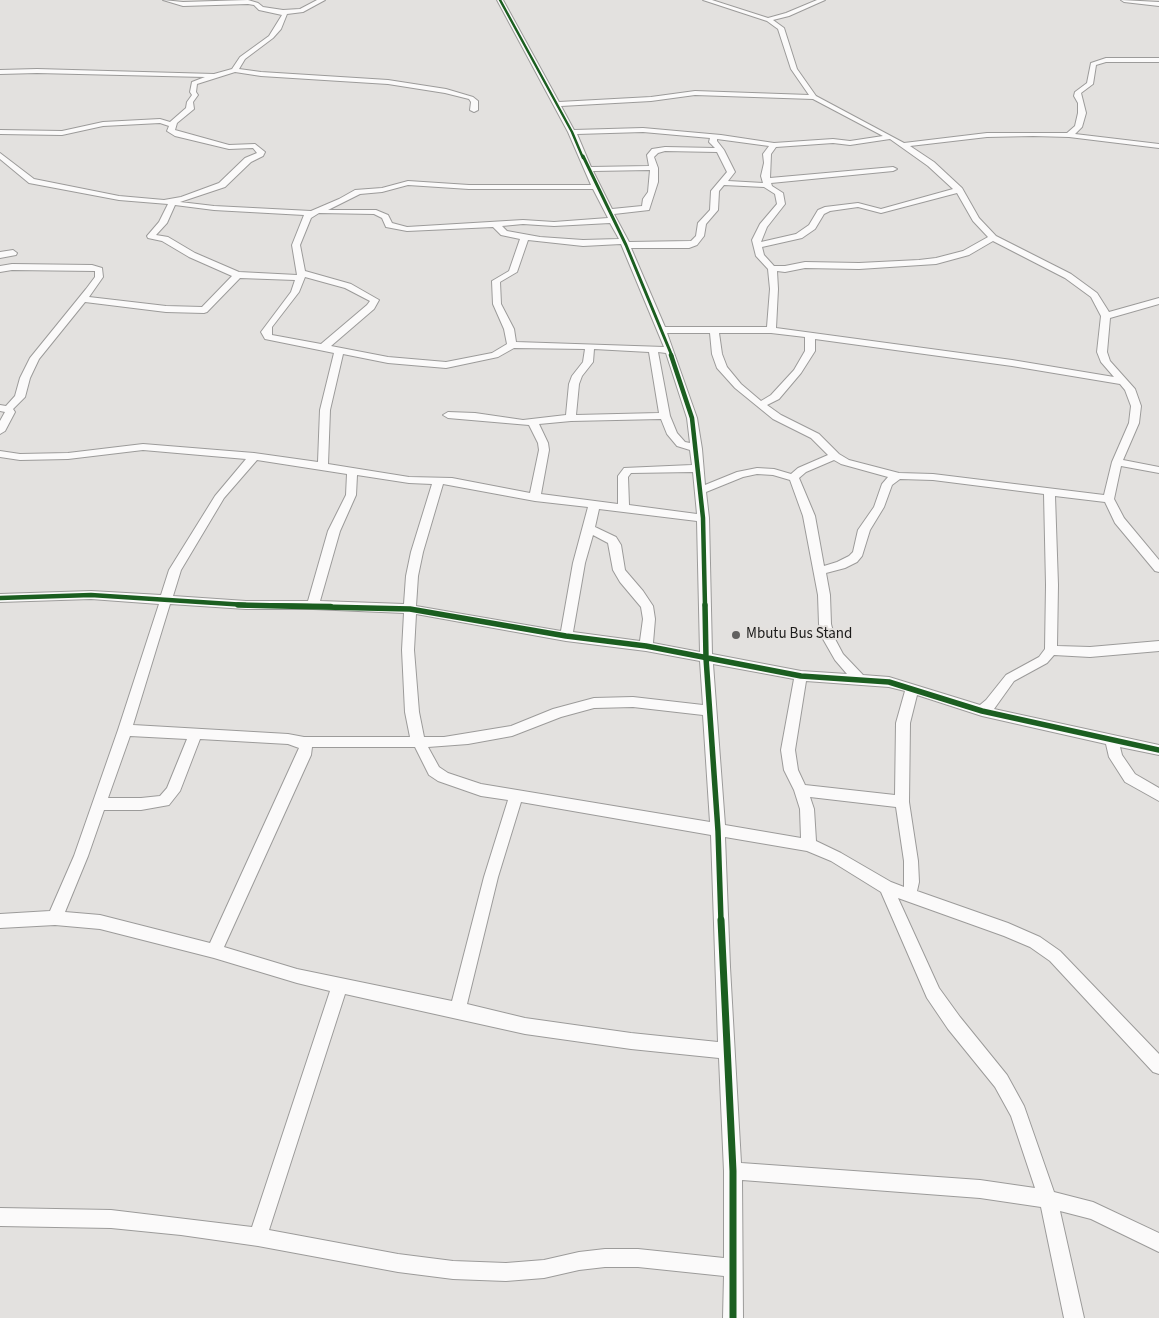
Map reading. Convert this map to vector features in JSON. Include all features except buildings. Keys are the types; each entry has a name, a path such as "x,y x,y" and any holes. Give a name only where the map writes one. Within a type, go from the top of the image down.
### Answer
{"street":[{"path":"166,0 178,3 248,2 256,4 261,9 283,12 301,11 322,0"},
{"path":"500,0 572,132 596,187 625,243 670,350 692,418 703,518 706,658 718,831 722,967 728,1051 733,1171 732,1318"},
{"path":"706,0 769,20 781,28 794,69 814,97"},
{"path":"769,20 822,0"},
{"path":"1124,0 1159,4"},
{"path":"235,70 242,58 271,37 278,29 285,15 283,12"},
{"path":"1069,135 1078,127 1082,113 1081,103 1077,96 1078,92 1090,84 1093,64 1106,60 1159,60"},
{"path":"168,202 222,185 248,160 261,152 255,146 229,147 171,131 173,125 190,109 190,102 195,95 193,92 194,83 211,77 235,70 261,74 388,82 446,91 471,98 475,101 474,110"},
{"path":"0,72 200,74 211,75 211,77"},
{"path":"556,104 651,99 695,93 814,97 892,137 931,164 959,190 976,219 993,238 1079,283 1098,300 1106,316 1102,352 1106,362 1126,382 1136,406 1134,422 1117,462 1109,499 1119,520 1159,568"},
{"path":"0,132 62,133 103,124 132,122 160,122 173,125"},
{"path":"572,132 643,130 774,145 828,143 833,141 850,143 892,137"},
{"path":"904,145 987,135 1069,135 1159,146"},
{"path":"495,224 504,233 540,240 676,246 694,243 702,231 702,223 714,210 714,196 721,183 728,178 731,172 714,142 714,138"},
{"path":"771,330 774,289 772,268 760,256 756,240 763,226 781,204 779,194 766,183 764,176 768,163 767,154 774,145"},
{"path":"0,155 21,174 32,181 119,198 229,209 376,212 385,216 389,225 397,228 461,227 523,222 554,224 612,216 646,208 647,199 654,188 654,168 650,157 655,151 659,149 720,150"},
{"path":"589,169 654,168"},
{"path":"721,183 766,183 893,169"},
{"path":"596,187 469,187 408,183 382,190 353,194 307,217 296,245 301,276 295,292 268,327 266,336 324,347 339,352 417,364 446,365 495,355 512,345 670,350"},
{"path":"756,246 799,236 812,227 821,212 828,210 858,205 881,211 959,190"},
{"path":"168,202 163,223 151,236 165,239 192,255 238,275 301,276 348,286 375,300 371,307 324,347"},
{"path":"512,345 510,329 497,304 496,281 512,272 525,237"},
{"path":"772,268 784,269 805,265 859,266 936,261 978,248 993,238"},
{"path":"0,255 13,253"},
{"path":"0,269 12,267 73,267 99,270 99,277 35,358 25,378 20,396 4,408 10,412 0,431"},
{"path":"83,299 166,309 204,310 238,275"},
{"path":"1106,316 1159,302"},
{"path":"714,329 717,354 722,368 738,386 777,417 815,436 835,456 846,462 900,476 933,477 1109,499"},
{"path":"662,330 771,330 808,334 1012,363 1126,382"},
{"path":"760,405 775,397 798,371 810,351 808,334"},
{"path":"571,418 574,384 577,376 588,362 590,346"},
{"path":"653,350 665,416 675,439 681,444 697,450"},
{"path":"323,465 325,410 339,352"},
{"path":"448,415 475,416 511,422 571,418 665,416"},
{"path":"533,422 543,443 544,450 536,497"},
{"path":"0,454 20,457 68,456 143,447 175,452 254,456 323,465 409,480 452,480 536,497 703,518"},
{"path":"55,918 81,856 181,558 220,496 254,456"},
{"path":"794,478 802,470 835,456"},
{"path":"1117,462 1159,470"},
{"path":"624,508 623,476 628,470 698,468"},
{"path":"313,605 334,531 351,495 352,470"},
{"path":"701,490 741,474 757,471 774,472 794,478"},
{"path":"818,572 853,559 858,553 864,530 879,507 887,484 892,479 900,476"},
{"path":"794,478 809,516 818,572 824,595 825,624 828,639 839,657 858,678"},
{"path":"439,480 417,552 412,576 410,608 409,678 412,712 418,741 434,771 443,778 481,790 612,811 718,831 784,839 809,845 836,857 886,886 1008,930 1042,947 1056,956 1159,1066"},
{"path":"982,712 991,704 1010,678 1043,660 1051,650 1052,585 1049,491"},
{"path":"566,636 579,563 594,505"},
{"path":"589,529 612,540 622,574 647,606 649,619 646,646"},
{"path":"0,598 91,594 246,605 410,608 566,636 646,646 801,676 858,678 889,682 982,712 1159,750"},
{"path":"1051,650 1090,652 1159,646"},
{"path":"801,676 788,750 791,770 801,790 807,810 809,845"},
{"path":"909,895 912,882 912,861 902,802 903,723 912,688"},
{"path":"124,730 304,742 444,742 512,731 558,712 594,704 633,702 710,711"},
{"path":"98,804 141,804 164,801 173,791 195,735"},
{"path":"1112,741 1116,757 1130,778 1159,795"},
{"path":"214,951 304,755 306,748 304,742"},
{"path":"801,790 902,802"},
{"path":"458,1010 491,877 516,796"},
{"path":"886,886 933,992 954,1023 1001,1081 1018,1112 1048,1199 1074,1318"},
{"path":"0,921 55,918 100,922 340,986 525,1026 632,1041 728,1051"},
{"path":"258,1237 322,1036 340,986"},
{"path":"733,1171 980,1188 1048,1199 1093,1211 1159,1243"},
{"path":"0,1217 111,1218 258,1237 398,1263 453,1270 506,1272 544,1269 579,1261 605,1258 638,1258 733,1268"}],"cycle path":[{"path":"500,0 572,132 596,187 626,245 670,350 692,418 703,518 706,658 718,831 722,967 733,1171 733,1318"},
{"path":"0,598 91,595 246,605 313,605 410,609 566,636 646,646 801,676 889,682 982,711 1159,750"}],"place":[{"name":"Mbutu Bus Stand","path":"736,635"}]}
